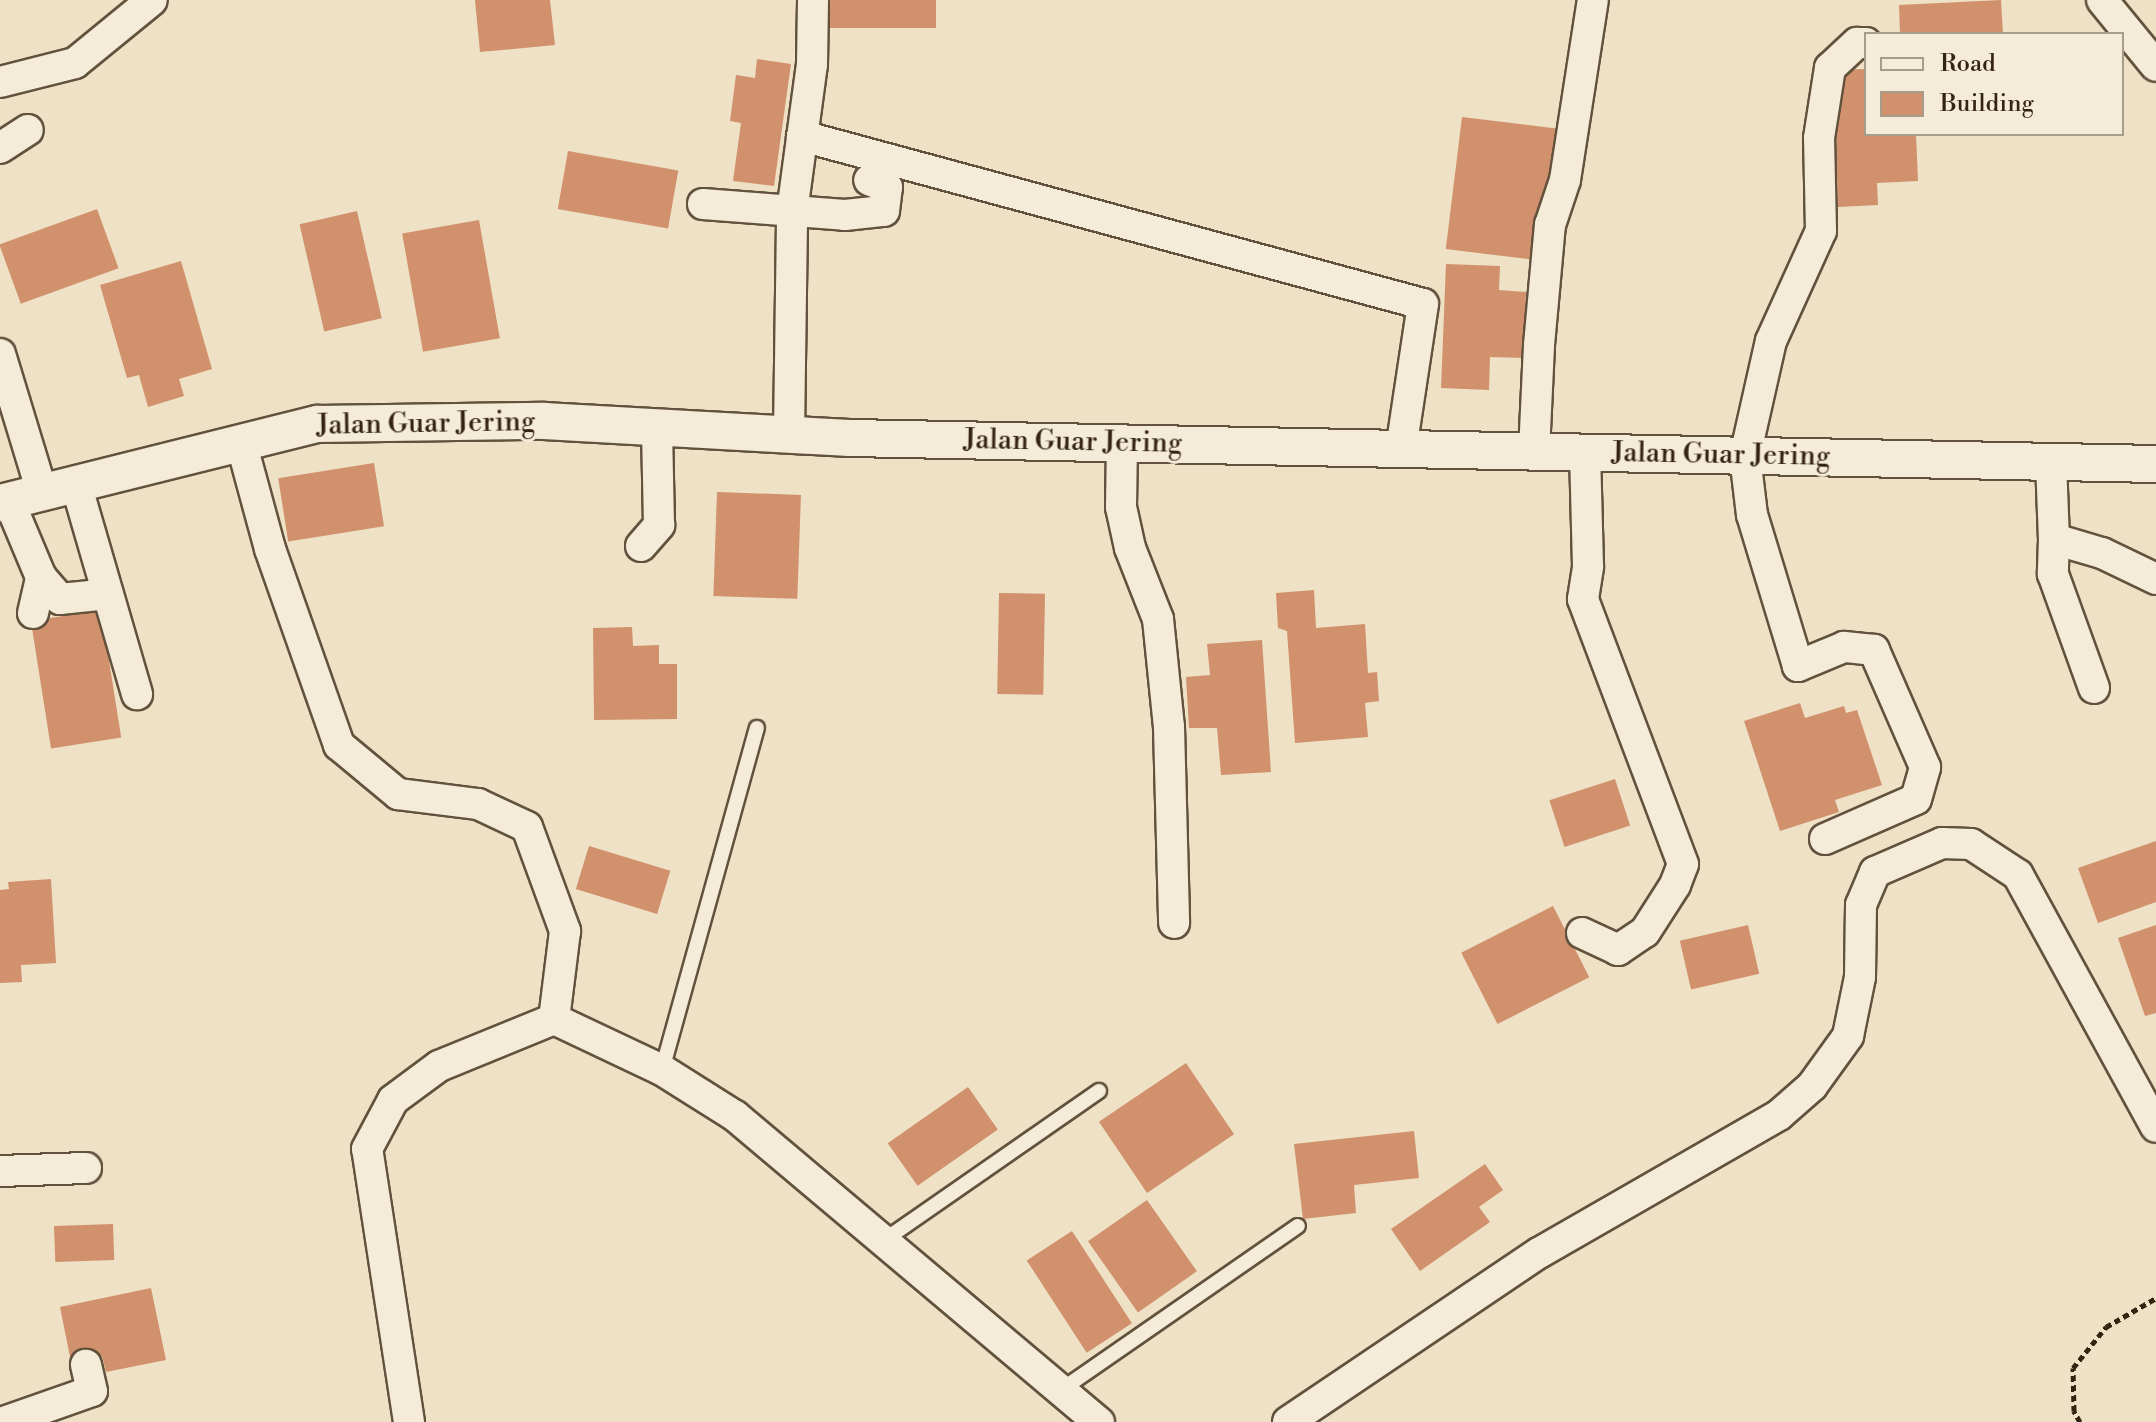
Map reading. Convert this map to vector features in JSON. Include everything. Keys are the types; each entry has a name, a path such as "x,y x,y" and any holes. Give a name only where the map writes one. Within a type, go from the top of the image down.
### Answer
{"street":[{"path":"0,82 75,63 152,0"},
{"path":"789,435 792,212 812,65 813,0"},
{"path":"1534,452 1539,345 1550,225 1565,180 1593,0"},
{"path":"2102,0 2156,66"},
{"path":"1825,839 1916,799 1925,767 1874,650 1844,647 1798,666 1752,515 1745,456 1771,341 1821,231 1819,138 1830,68 1857,43 1864,43"},
{"path":"0,148 28,130"},
{"path":"802,136 1423,304 1401,449"},
{"path":"703,204 845,215 884,211 887,187 869,180"},
{"path":"0,354 17,499 41,577 60,599 108,594"},
{"name":"Jalan Guar Jering","path":"17,499 317,424 544,421 789,435 2156,464"},
{"path":"641,546 659,525 657,428"},
{"path":"241,442 270,549 339,745 398,794 478,804 527,827 565,931 554,1019"},
{"path":"1122,443 1124,521 1130,548 1158,619 1169,727 1174,923"},
{"path":"1582,933 1618,950 1645,932 1675,885 1683,864 1583,599 1588,566 1585,453"},
{"path":"2051,462 2053,574 2094,688"},
{"path":"76,484 137,694"},
{"path":"2054,539 2102,553 2156,579"},
{"path":"33,613 41,577"},
{"path":"1288,1422 1539,1253 1779,1115 1812,1086 1848,1036 1860,977 1861,905 1875,872 1942,843 1971,844 2018,875 2156,1127"},
{"path":"409,1422 367,1149 393,1100 439,1066 554,1019 662,1070 735,1116 1099,1422"},
{"path":"0,1171 86,1168"},
{"path":"4,1422 92,1391 86,1365"}],"lane":[{"path":"662,1070 757,728"},
{"path":"883,1241 1099,1091"},
{"path":"1061,1390 1298,1226"}],"path":[{"path":"2080,1422 2074,1411 2073,1368 2106,1327 2156,1298"}],"building":[{"path":"475,0 550,0 555,45 480,52"},
{"path":"825,0 936,0 936,28 825,28"},
{"path":"2001,0 2003,32 1900,32 1899,5"},
{"path":"757,59 791,64 774,186 733,181 741,123 730,121 736,75 755,78"},
{"path":"1864,69 1864,136 1916,136 1918,181 1877,183 1878,205 1838,207 1833,70"},
{"path":"1462,117 1558,129 1542,261 1446,249"},
{"path":"568,151 678,170 668,229 558,209"},
{"path":"97,209 119,268 21,304 0,244"},
{"path":"357,211 382,318 324,331 300,224"},
{"path":"479,220 500,338 423,352 402,234"},
{"path":"181,261 212,369 179,379 184,396 148,407 139,375 127,378 100,285"},
{"path":"1446,264 1500,266 1499,290 1526,292 1524,358 1490,357 1489,390 1441,388"},
{"path":"374,463 384,526 288,541 278,478"},
{"path":"717,492 801,495 797,599 713,596"},
{"path":"1314,590 1316,628 1365,624 1368,673 1377,672 1379,701 1365,703 1368,737 1295,743 1287,631 1278,628 1276,593"},
{"path":"999,593 1045,594 1043,695 997,694"},
{"path":"101,610 121,737 51,749 31,621"},
{"path":"632,627 633,646 659,645 659,664 677,664 677,719 594,720 593,628"},
{"path":"1262,640 1271,772 1221,775 1217,728 1189,728 1186,677 1210,675 1207,644"},
{"path":"1800,703 1805,718 1844,706 1846,713 1857,710 1882,785 1835,800 1839,812 1780,831 1744,721"},
{"path":"1615,779 1630,826 1565,847 1549,800"},
{"path":"2156,841 2156,902 2098,923 2078,868"},
{"path":"589,846 670,871 657,914 576,889"},
{"path":"51,879 56,963 21,965 22,982 0,983 0,890 9,889 8,882"},
{"path":"1553,906 1589,977 1498,1024 1461,953"},
{"path":"1748,925 1759,974 1691,989 1680,941"},
{"path":"2156,925 2156,1013 2145,1016 2118,938"},
{"path":"1186,1063 1234,1134 1147,1193 1099,1122"},
{"path":"968,1087 998,1130 918,1186 888,1143"},
{"path":"1414,1131 1419,1178 1354,1185 1356,1213 1303,1219 1294,1144"},
{"path":"1485,1164 1503,1190 1479,1207 1490,1222 1420,1271 1391,1229"},
{"path":"1147,1200 1197,1271 1138,1313 1088,1241"},
{"path":"113,1224 114,1260 55,1262 54,1226"},
{"path":"1072,1231 1132,1323 1087,1353 1027,1260"},
{"path":"151,1288 166,1360 106,1372 102,1356 71,1362 60,1307"}]}
